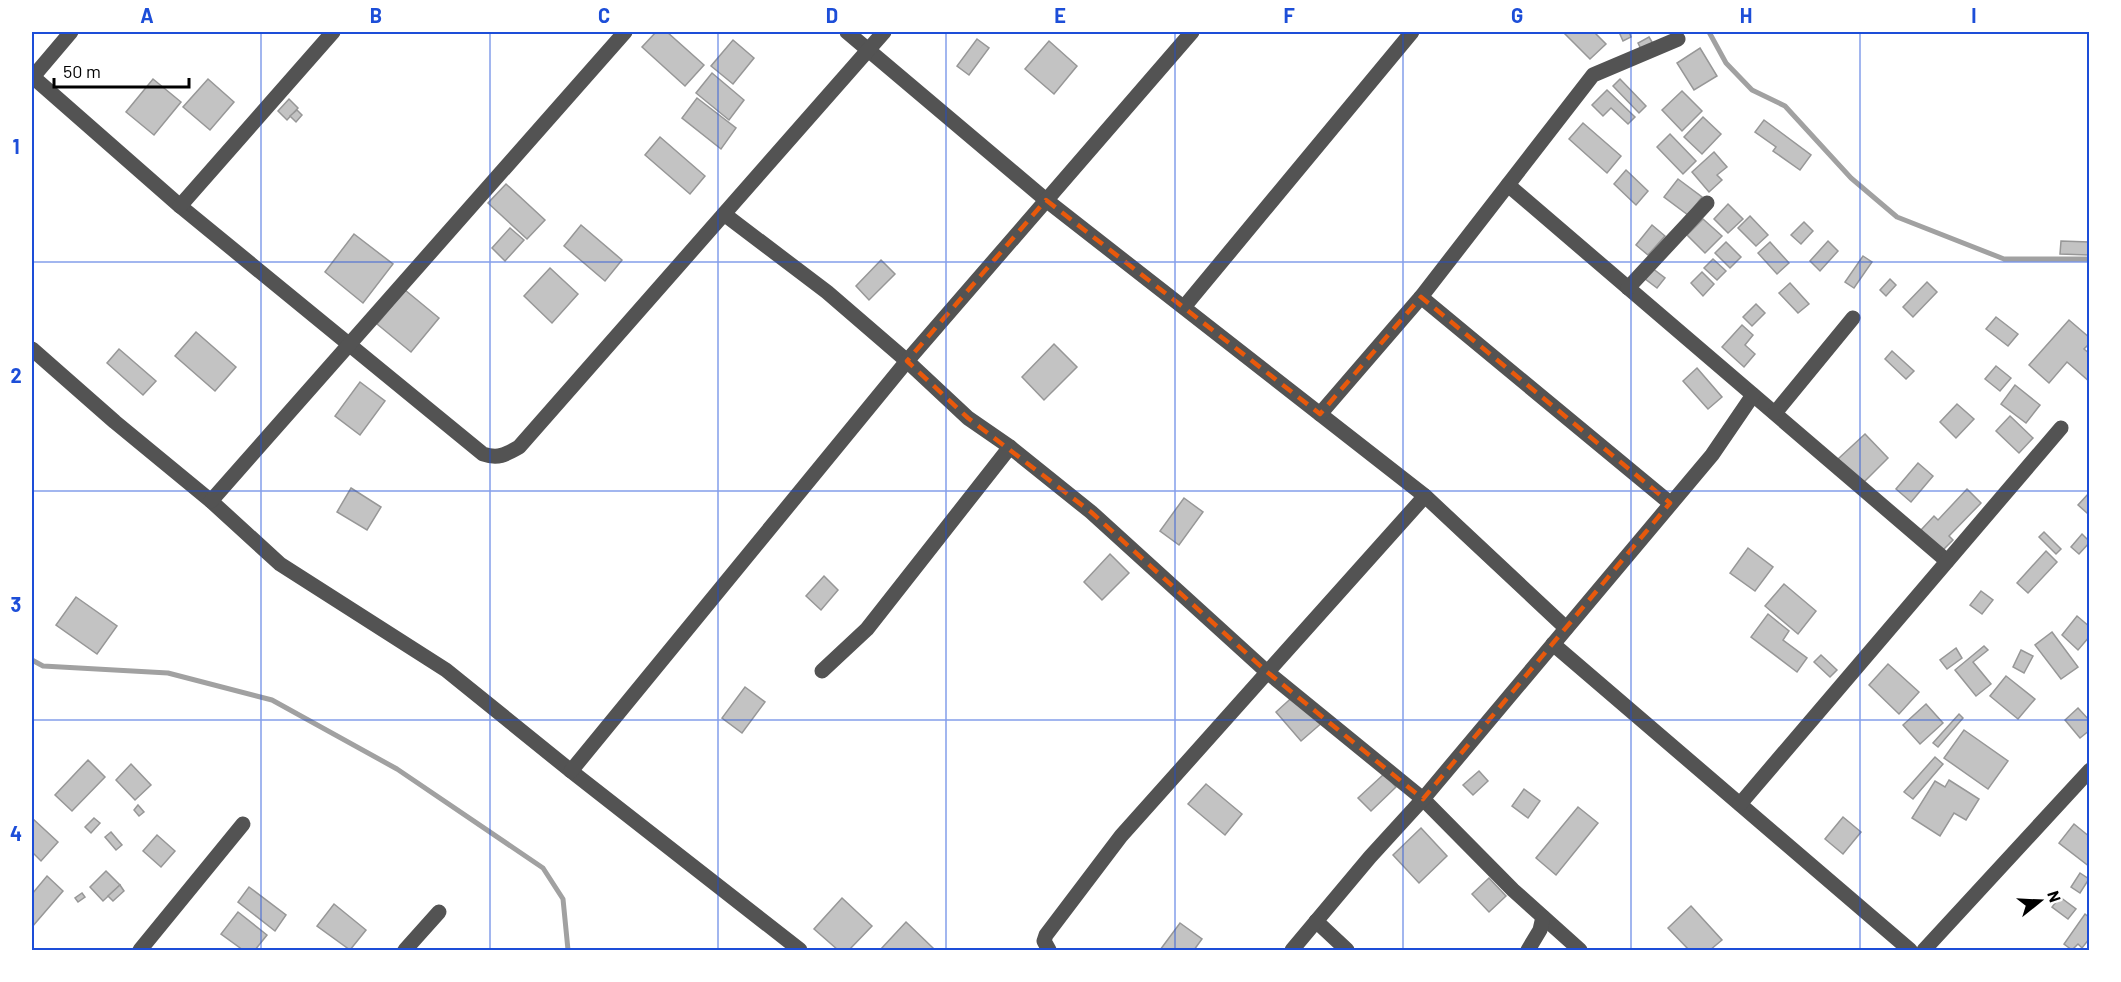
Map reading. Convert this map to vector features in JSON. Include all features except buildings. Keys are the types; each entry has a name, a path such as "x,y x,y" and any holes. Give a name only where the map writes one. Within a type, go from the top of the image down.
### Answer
{"street":[{"path":"71,32 32,77 180,206 348,345 483,454 496,458 519,447 884,32"},
{"path":"180,206 333,32"},
{"path":"211,501 625,32"},
{"path":"847,32 1046,200 1425,496 1566,628"},
{"path":"571,771 907,361 1192,32"},
{"path":"1184,307 1412,32"},
{"path":"1320,414 1421,297 1593,75 1678,39"},
{"path":"1508,185 1947,561"},
{"path":"1628,288 1707,203"},
{"path":"724,214 827,292 907,361 968,418 1010,447 1091,512 1266,671 1423,799 1580,951"},
{"path":"1421,297 1670,503"},
{"path":"1774,413 1853,318"},
{"path":"32,349 115,422 211,501 280,564 446,670 800,951"},
{"path":"1292,951 1712,455 1753,395"},
{"path":"1740,804 2061,428"},
{"path":"822,671 867,629 1010,447"},
{"path":"1049,951 1044,941 1046,935 1121,836 1266,671 1425,496"},
{"path":"1553,644 1910,951"},
{"path":"1924,951 2090,770"},
{"path":"140,951 243,824"},
{"path":"405,951 439,912"},
{"path":"1528,951 1540,930 1543,917"},
{"path":"1316,921 1347,951"}],"highlighted area":[{"path":"1046,200 1320,414 1421,297 1670,503 1423,799 1266,671 1091,512 968,418 907,361"}],"waterway":[{"path":"1709,32 1726,63 1752,90 1785,106 1851,178 1897,217 2004,259 2090,259"},
{"path":"32,660 43,666 168,673 272,700 397,769 543,868 563,899 568,950"}]}
